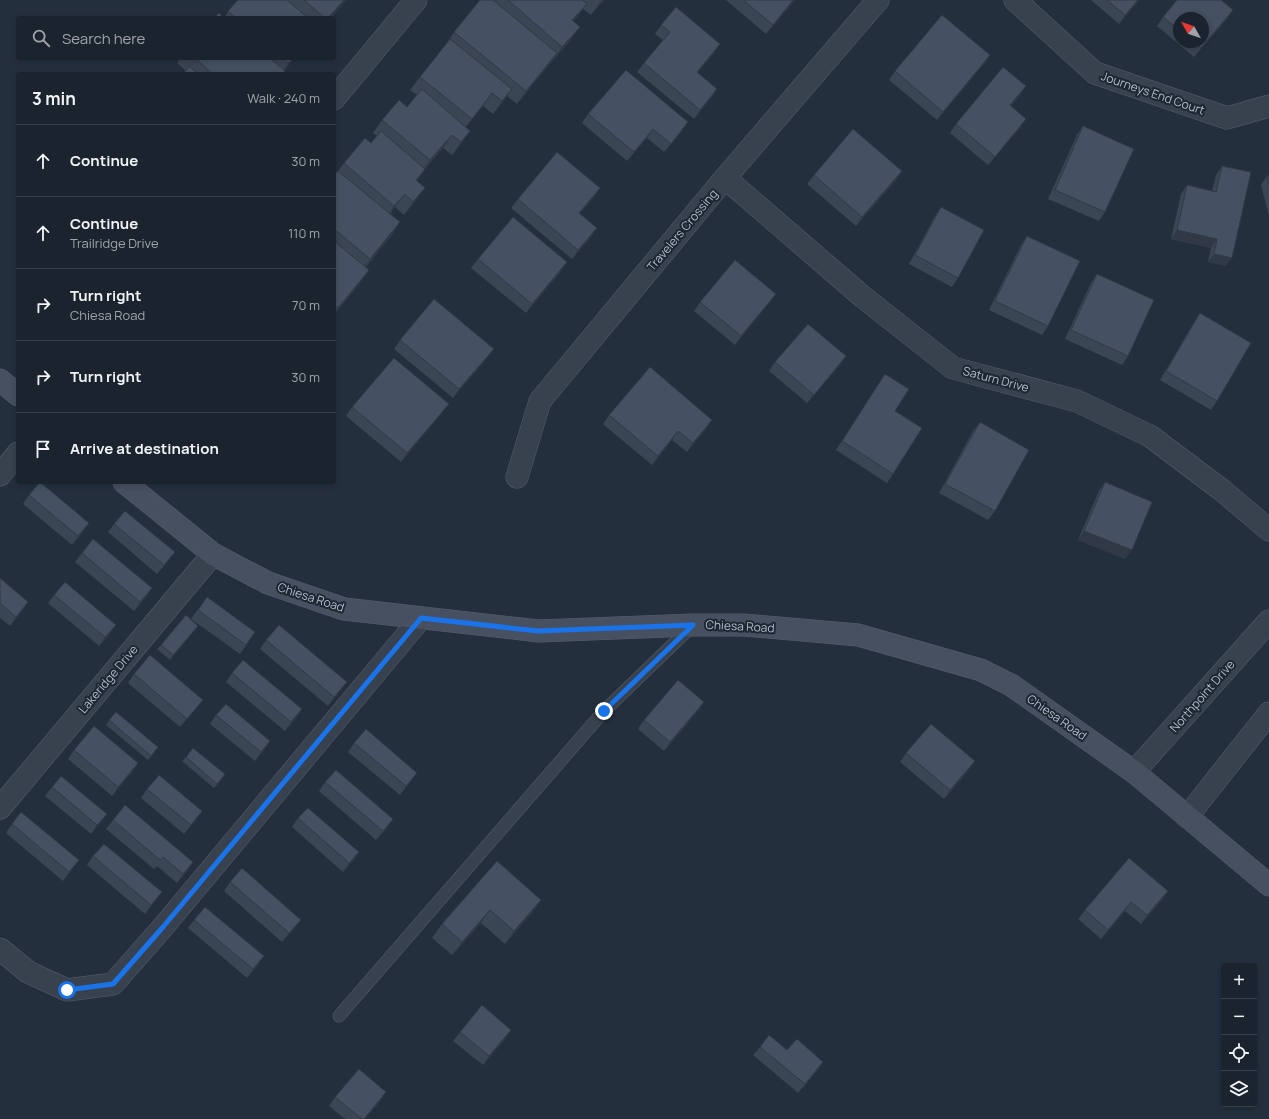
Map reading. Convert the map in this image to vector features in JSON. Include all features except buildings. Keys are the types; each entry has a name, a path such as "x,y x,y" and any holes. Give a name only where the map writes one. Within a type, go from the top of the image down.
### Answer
{"main road":[{"path":"0,380 16,394"},
{"name":"Chiesa Road","path":"126,484 213,554 268,583 344,610 538,631 693,625 744,625 858,636 981,670 1011,685 1134,772 1269,885"}],"street":[{"path":"336,97 416,0"},
{"name":"Travelers Crossing","path":"517,477 540,401 725,178 878,0"},
{"name":"Journeys End Court","path":"1015,0 1095,73 1227,118 1269,106"},
{"name":"Saturn Drive","path":"725,178 864,297 953,368 1078,401 1150,436 1223,491 1269,530"},
{"path":"0,475 16,455"},
{"name":"Lakeridge Drive","path":"1,806 213,554"},
{"path":"0,949 28,972 67,990 113,984 163,927 421,618"},
{"name":"Northpoint Drive","path":"1134,772 1269,620"},
{"path":"1188,816 1269,713"}],"lane":[{"path":"339,1016 604,711 693,625"}],"route":[{"path":"67,990 113,984 163,927 421,618 538,631 693,625 604,711"}]}
